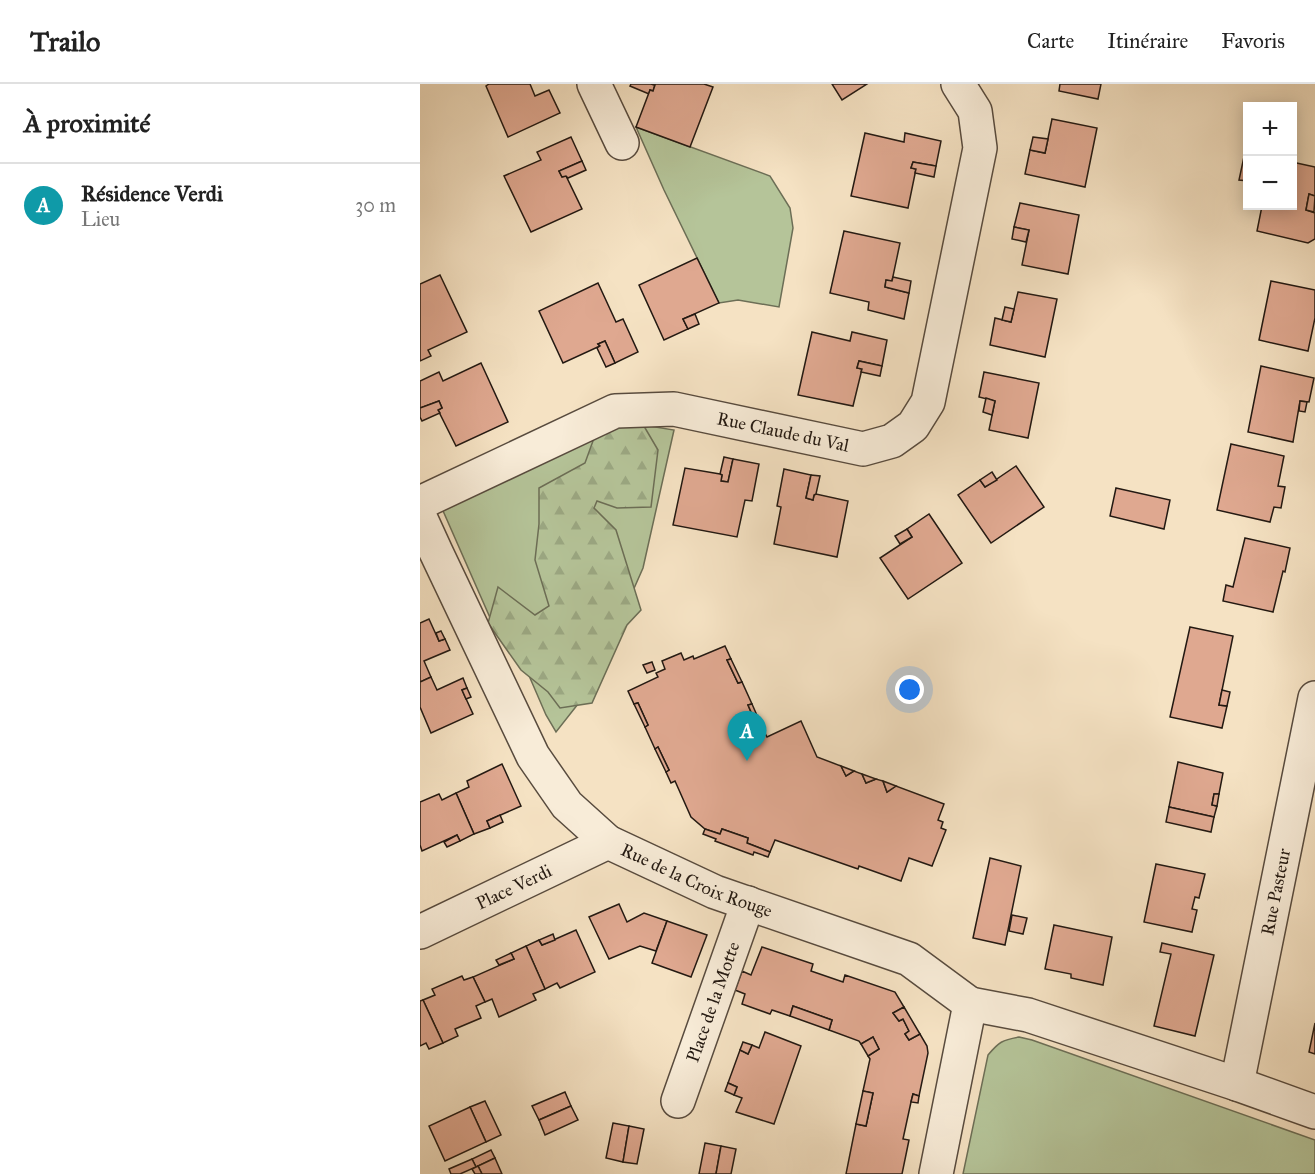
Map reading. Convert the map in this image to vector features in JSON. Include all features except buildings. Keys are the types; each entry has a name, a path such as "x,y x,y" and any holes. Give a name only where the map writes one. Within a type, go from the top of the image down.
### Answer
{"street":[{"path":"594,84 622,143"},
{"name":"Rue Claude du Val","path":"420,503 615,411 674,409 863,449 892,441 912,426 928,402 980,148 975,111 958,84"},
{"name":"Rue de la Croix Rouge","path":"420,517 532,756 567,805 608,842 715,892 909,959 970,1004"},
{"name":"Rue Pasteur","path":"1237,1084 1315,699"},
{"name":"Place Verdi","path":"420,933 608,842"},
{"name":"Place de la Motte","path":"678,1101 748,903"},
{"path":"936,1174 970,1004 1028,1015 1315,1112"}],"green space":[{"path":"636,127 770,176 790,208 793,228 779,307 738,300 719,303"},
{"path":"631,404 658,450 651,507 617,508 597,501 594,508 616,530 641,610 627,625 592,703 560,708 548,692 521,670 488,623 498,587 535,615 549,606 535,560 539,524 539,488 585,463 606,405"},
{"path":"625,422 674,430 643,568 589,690 556,732 546,715 511,634 499,638 440,504"},
{"path":"1019,1037 1315,1140 1315,1174 963,1174 988,1055 1001,1042"}],"place":[{"name":"Résidence Verdi","path":"747,761"}]}
